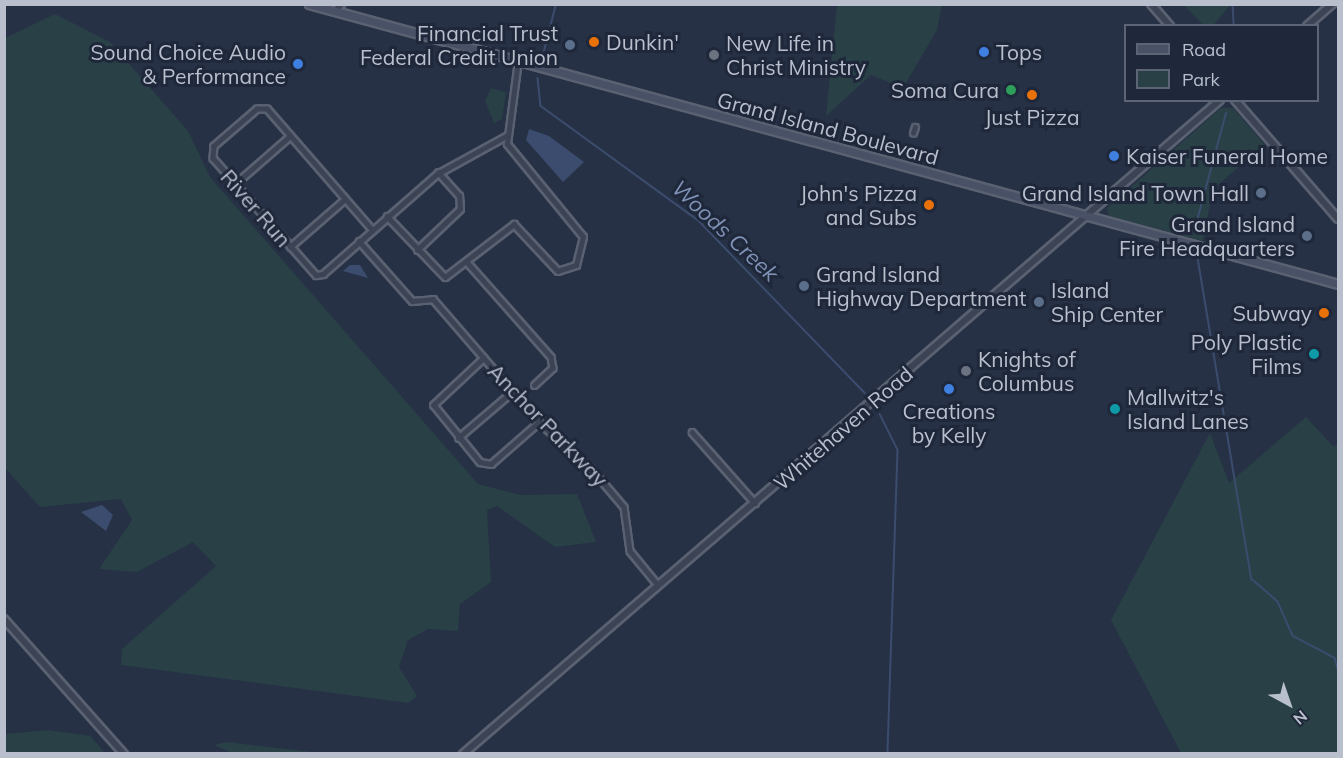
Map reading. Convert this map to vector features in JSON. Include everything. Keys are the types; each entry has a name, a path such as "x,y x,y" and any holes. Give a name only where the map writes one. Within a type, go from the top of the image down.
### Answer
{"main road":[{"name":"Grand Island Boulevard","path":"309,4 1338,284"}],"street":[{"path":"334,11 341,4"},
{"path":"1151,4 1168,24"},
{"path":"1309,24 1332,4"},
{"path":"387,216 445,277 514,224 558,271 576,265 583,237 516,158 506,136 518,62"},
{"name":"Whitehaven Road","path":"463,753 1218,102"},
{"path":"1237,102 1338,219"},
{"name":"River Run","path":"372,230 264,108 239,124 211,153 235,184 316,275 359,241 372,230 387,216 438,173 506,136"},
{"path":"235,184 290,136"},
{"path":"417,250 460,209 459,196 438,173"},
{"path":"290,247 345,199"},
{"name":"Anchor Parkway","path":"359,241 412,301 433,299 539,422 575,451 624,507 630,551 658,585"},
{"path":"467,262 551,357 553,368 535,385"},
{"path":"484,357 434,401 458,438 480,462 491,464 539,422"},
{"path":"458,438 513,391"},
{"path":"692,432 755,503"},
{"path":"4,619 124,753"}],"green space":[{"path":"837,5 942,5 937,30 903,88 871,75 826,116"},
{"path":"1184,5 1230,5 1215,24 1202,24"},
{"path":"55,14 110,42 188,131 210,177 478,484 521,495 577,494 596,542 555,547 497,506 487,510 491,582 460,604 458,631 428,629 408,640 399,667 417,696 408,703 121,665 122,649 216,566 193,542 137,572 99,569 132,520 121,499 40,507 5,468 5,38"},
{"path":"491,88 506,92 502,119 494,123 485,101"},
{"path":"1221,108 1233,108 1265,145 1213,189 1203,241 1109,216 1107,208"},
{"path":"1306,417 1334,447 1338,443 1338,753 1181,753 1111,620 1210,433 1229,483"},
{"path":"48,730 90,736 105,753 5,753 5,734"},
{"path":"226,742 321,753 232,753 214,745"}],"water":[{"path":"529,129 549,136 584,162 563,182 526,140"},
{"path":"350,265 360,265 368,278 343,271"},
{"path":"102,505 113,515 106,531 81,512"}],"waterway":[{"name":"Woods Creek","path":"543,55 556,4"},
{"path":"1233,4 1234,24"},
{"name":"Woods Creek","path":"538,78 541,106 699,221 865,393"},
{"path":"1194,232 1226,113"},
{"path":"1198,258 1252,579 1278,602 1293,636 1335,658 1338,669"},
{"name":"Woods Creek","path":"880,414 898,450 888,754"}],"place":[{"name":"Dunkin'","path":"594,42"},
{"name":"Financial Trust Federal Credit Union","path":"570,45"},
{"name":"Tops","path":"984,52"},
{"name":"New Life in Christ Ministry","path":"714,55"},
{"name":"Sound Choice Audio & Performance","path":"298,64"},
{"name":"Soma Cura","path":"1011,90"},
{"name":"Just Pizza","path":"1032,95"},
{"name":"Kaiser Funeral Home","path":"1114,156"},
{"name":"Grand Island Town Hall","path":"1261,193"},
{"name":"John's Pizza and Subs","path":"929,205"},
{"name":"Grand Island Fire Headquarters","path":"1307,236"},
{"name":"Grand Island Highway Department","path":"804,286"},
{"name":"Island Ship Center","path":"1039,302"},
{"name":"Subway","path":"1324,313"},
{"name":"Poly Plastic Films","path":"1314,354"},
{"name":"Knights of Columbus","path":"966,371"},
{"name":"Creations by Kelly","path":"949,389"},
{"name":"Mallwitz's Island Lanes","path":"1115,409"}]}
